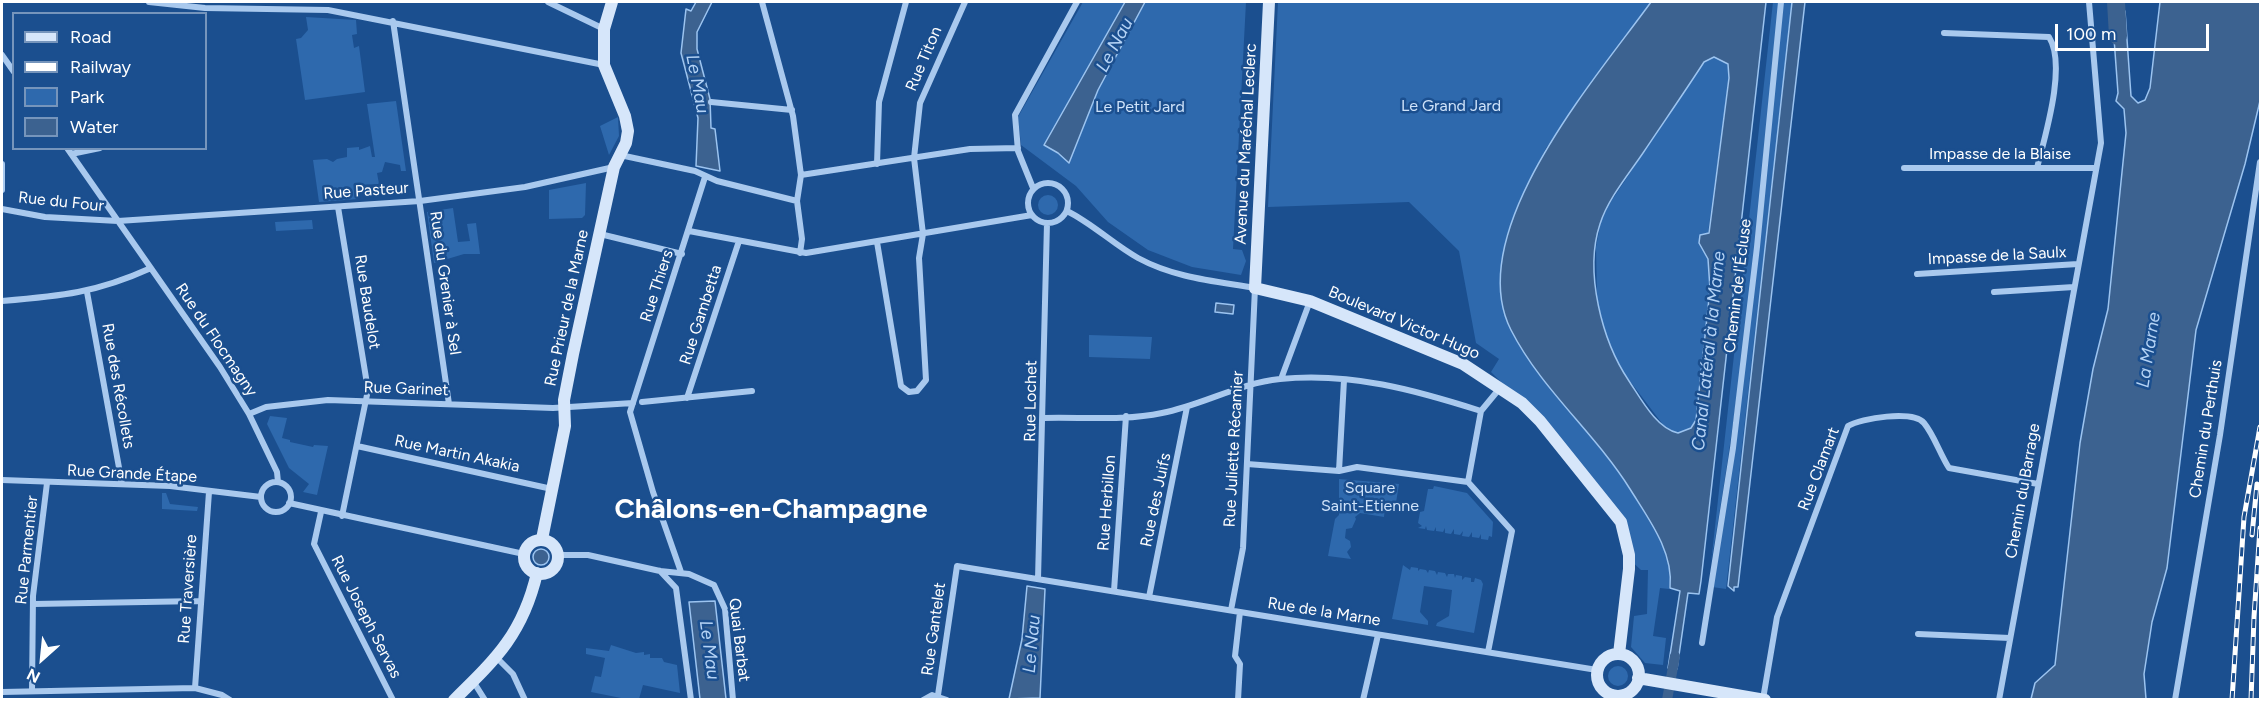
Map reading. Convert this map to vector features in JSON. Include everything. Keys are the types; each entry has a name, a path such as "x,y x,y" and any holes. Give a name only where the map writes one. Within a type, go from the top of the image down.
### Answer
{"main road":[{"path":"604,65 604,29 612,2"},
{"name":"Avenue du Maréchal Leclerc","path":"1255,288 1269,2"},
{"name":"Rue Prieur de la Marne","path":"542,539 565,426 564,407 573,354 617,161 626,143 626,124 604,65"},
{"name":"Boulevard Victor Hugo","path":"1255,288 1310,301 1463,364 1522,403 1556,438 1621,522 1629,555 1629,569 1619,654"},
{"path":"542,539 553,544 558,555 552,570 537,573 527,566 524,554 528,545 542,539"},
{"path":"454,699 496,657 521,622 537,573"},
{"path":"1619,654 1634,663 1643,679 1632,690 1612,697 1602,688 1597,670 1607,657 1619,654"},
{"path":"1643,679 1764,699"}],"street":[{"path":"149,2 205,8 257,5 328,10 393,21 604,65"},
{"path":"548,2 604,29"},
{"path":"762,2 792,110 801,176 797,201 802,239 800,253"},
{"path":"877,164 879,102 906,2"},
{"name":"Rue Titon","path":"877,242 901,386 909,392 917,391 926,380 919,258 922,234 914,162 920,103 965,2"},
{"path":"1034,188 1018,148 1015,115 1077,2"},
{"name":"Chemin de l'Écluse","path":"1702,643 1733,448 1756,259 1781,2"},
{"name":"Chemin du Barrage","path":"1999,699 2100,143 2089,2"},
{"name":"Rue du Grenier à Sel","path":"393,21 449,404"},
{"path":"1944,33 2049,37 2053,43 2055,68 2052,101 2037,168"},
{"path":"2,56 12,69"},
{"path":"711,102 792,110"},
{"path":"801,176 877,164 914,162 970,149 1018,148"},
{"name":"Rue du Flocmagny","path":"69,151 220,367 249,414 277,472 278,482"},
{"path":"617,161 695,171 717,181 797,201"},
{"name":"Rue Pasteur","path":"118,220 420,201 525,187 617,161"},
{"name":"Chemin du Perthuis","path":"2175,699 2220,435 2260,162"},
{"path":"2,164 2,190"},
{"name":"Impasse de la Blaise","path":"1904,168 2096,168"},
{"name":"Rue Thiers","path":"633,403 705,177"},
{"path":"689,231 800,253 1032,215 1047,223 1059,220 1067,211 1066,193 1057,184 1045,182 1034,188 1028,199 1032,215"},
{"name":"Rue Baudelot","path":"338,207 368,390 342,516"},
{"name":"Rue du Four","path":"2,208 45,217 118,220"},
{"name":"Boulevard Victor Hugo","path":"1067,211 1130,253 1166,271 1194,279 1255,288"},
{"name":"Rue Lochet","path":"1038,579 1044,418 1047,223"},
{"path":"600,234 681,254"},
{"name":"Rue Gambetta","path":"687,398 739,241"},
{"name":"Impasse de la Saulx","path":"1917,274 2078,264"},
{"path":"2,301 87,292 114,285 151,268"},
{"path":"1994,292 2074,287"},
{"name":"Rue Juliette Récamier","path":"1231,610 1243,548 1255,288"},
{"name":"Rue des Récollets","path":"87,292 122,484"},
{"path":"1281,379 1310,301"},
{"path":"1044,418 1160,414 1187,407 1251,384 1281,379 1344,380 1390,384 1481,411"},
{"path":"1339,471 1344,380"},
{"path":"1468,482 1481,411 1500,387"},
{"path":"642,402 752,391"},
{"name":"Rue Garinet","path":"249,414 266,408 328,400 564,407 633,403"},
{"path":"558,555 588,555 660,570 681,572 630,418 633,403"},
{"name":"Rue des Juifs","path":"1149,597 1187,407"},
{"name":"Rue Herbillon","path":"1114,591 1126,416"},
{"name":"Rue Clamart","path":"1764,699 1777,617 1848,426 1859,419 1911,416 1923,421 1948,468 2038,484"},
{"name":"Rue Martin Akakia","path":"357,446 552,489"},
{"path":"1247,464 1339,471 1357,467 1468,482 1512,531 1488,652"},
{"name":"Rue Grande Étape","path":"2,480 170,486 261,497"},
{"path":"278,482 289,490 289,503 283,509 275,512 264,505 261,497 268,484 278,482"},
{"name":"Rue Parmentier","path":"32,691 34,604 47,483"},
{"name":"Rue Traversière","path":"195,688 209,492"},
{"path":"289,503 321,512 524,554"},
{"name":"Rue Joseph Servas","path":"321,512 314,544 393,699"},
{"name":"Rue de la Marne","path":"957,566 1597,670"},
{"name":"Rue Gantelet","path":"938,695 957,566"},
{"path":"660,570 676,588 691,699"},
{"name":"Quai Barbat","path":"681,572 697,576 714,585 725,609 733,699"},
{"path":"34,604 200,601"},
{"path":"1238,699 1240,664 1235,656 1240,612"},
{"path":"1363,699 1378,634"},
{"path":"1918,634 2010,638"},
{"path":"496,657 513,674 525,699"},
{"path":"472,681 485,699"},
{"path":"2,692 195,688 222,694 230,699"},
{"path":"923,699 938,695 947,699"}],"green space":[{"name":"Le Petit Jard","path":"1083,2 1246,2 1233,249 1242,250 1246,261 1241,275 1192,267 1148,250 1108,222 1076,186 1021,145 1018,117"},
{"name":"Le Grand Jard","path":"1278,2 1651,2 1546,148 1518,204 1506,238 1519,343 1547,382 1612,461 1666,551 1671,574 1669,589 1660,588 1653,636 1666,638 1663,665 1645,663 1631,647 1634,616 1647,614 1648,570 1641,570 1629,559 1625,535 1522,403 1491,372 1499,359 1476,343 1459,251 1409,202 1268,207"},
{"path":"1773,2 1779,2 1751,283 1723,493 1711,563"},
{"path":"1783,2 1792,2 1726,589 1712,587 1734,445"},
{"path":"306,17 356,20 357,34 352,35 354,48 359,46 365,92 305,100 296,39 301,38 308,30"},
{"path":"1714,57 1728,64 1729,78 1708,233 1700,234 1699,243 1708,259 1710,289 1696,420 1687,431 1676,433 1667,430 1620,368 1604,329 1597,298 1596,247 1601,221 1610,203 1704,62"},
{"path":"396,101 406,171 401,171 400,165 385,162 382,172 377,173 379,184 357,185 355,197 358,199 319,202 313,160 327,159 333,162 347,157 347,148 359,147 359,150 370,146 372,157 375,157 367,104"},
{"path":"618,117 619,136 609,155 600,126"},
{"path":"586,183 585,215 582,218 549,219 549,190"},
{"path":"1048,195 1055,198 1058,205 1055,212 1048,215 1041,212 1038,205 1041,198"},
{"path":"453,208 458,242 470,241 467,224 476,223 480,254 464,254 434,263 427,212"},
{"path":"312,220 313,229 276,231 275,222"},
{"path":"1089,335 1152,337 1150,359 1089,357"},
{"path":"270,416 287,418 282,438 313,447 314,445 328,446 317,495 303,492 309,484 289,468 267,424"},
{"name":"Square Saint-Etienne","path":"1339,479 1399,484 1395,509 1385,506 1384,517 1360,513 1355,517 1352,528 1346,529 1345,538 1350,541 1351,547 1347,552 1351,559 1328,556 1335,519 1339,515"},
{"path":"1434,486 1467,493 1493,522 1492,537 1489,536 1488,540 1481,539 1481,534 1479,538 1472,537 1472,532 1469,537 1462,536 1463,531 1460,535 1454,534 1454,529 1451,534 1445,533 1445,528 1443,532 1436,531 1436,527 1434,531 1427,530 1426,526 1425,529 1418,528 1422,526 1418,523 1420,512 1424,511 1428,489 1433,489"},
{"path":"162,493 166,493 170,504 198,507 197,511 162,509"},
{"path":"1403,565 1410,570 1411,567 1418,568 1418,571 1426,570 1428,573 1429,570 1435,571 1437,575 1438,572 1445,573 1447,577 1448,574 1454,574 1455,578 1456,575 1462,576 1462,580 1465,577 1471,578 1471,582 1474,582 1475,578 1481,580 1483,584 1474,633 1436,626 1449,616 1452,590 1424,586 1420,612 1428,621 1428,625 1392,619"},
{"path":"611,645 636,653 644,652 644,655 650,654 650,658 662,658 664,662 677,665 680,693 643,685 639,699 626,699 591,692 595,676 601,677 605,658 586,654 586,648 609,651"},
{"path":"1618,666 1625,669 1628,676 1625,683 1618,686 1611,683 1608,676 1611,669"}],"water":[{"name":"Le Mau","path":"696,2 712,2 697,32 697,49 710,99 711,128 715,129 720,171 696,166 698,118 681,53 686,9 691,11"},
{"name":"Le Nau","path":"1125,2 1145,2 1098,90 1069,163 1044,145"},
{"path":"1651,2 1766,2 1701,581 1699,594 1688,593 1677,669 1668,668 1680,591 1670,588 1668,561 1658,536 1616,469 1537,372 1523,351 1511,330 1500,291 1504,248 1519,203 1542,157 1599,71","holes":["1714,57 1728,64 1729,78 1709,233 1700,235 1699,243 1708,259 1710,289 1696,420 1691,428 1678,433 1656,420 1619,365 1598,306 1594,263 1596,243 1600,224 1613,196 1704,62"]},
{"path":"1792,2 1805,2 1738,587 1734,587 1734,591 1728,586"},
{"name":"La Marne","path":"2160,2 2260,2 2260,101 2245,164 2196,330 2167,568 2152,622 2144,674 2146,699 2031,699 2035,683 2055,665 2080,443 2093,369 2108,309 2126,133 2124,109 2116,101 2118,93 2112,11 2125,11 2131,96 2138,103 2145,100 2150,88"},
{"path":"1216,303 1234,305 1233,314 1215,312"},
{"path":"541,549 549,557 541,565 533,557"},
{"name":"Le Nau","path":"1027,586 1045,589 1040,698 1009,699 1022,639"},
{"name":"Le Mau","path":"715,601 726,699 700,699 689,602"}],"waterway":[{"path":"2116,2 2118,36"},
{"name":"Canal Latéral à la Marne","path":"1667,700 1675,656"}],"railway":[{"path":"2232,700 2244,517 2260,427"},
{"path":"2252,535 2257,484"},
{"path":"2251,700 2260,528"}],"district":[{"name":"Châlons-en-Champagne","path":"771,510"}]}
